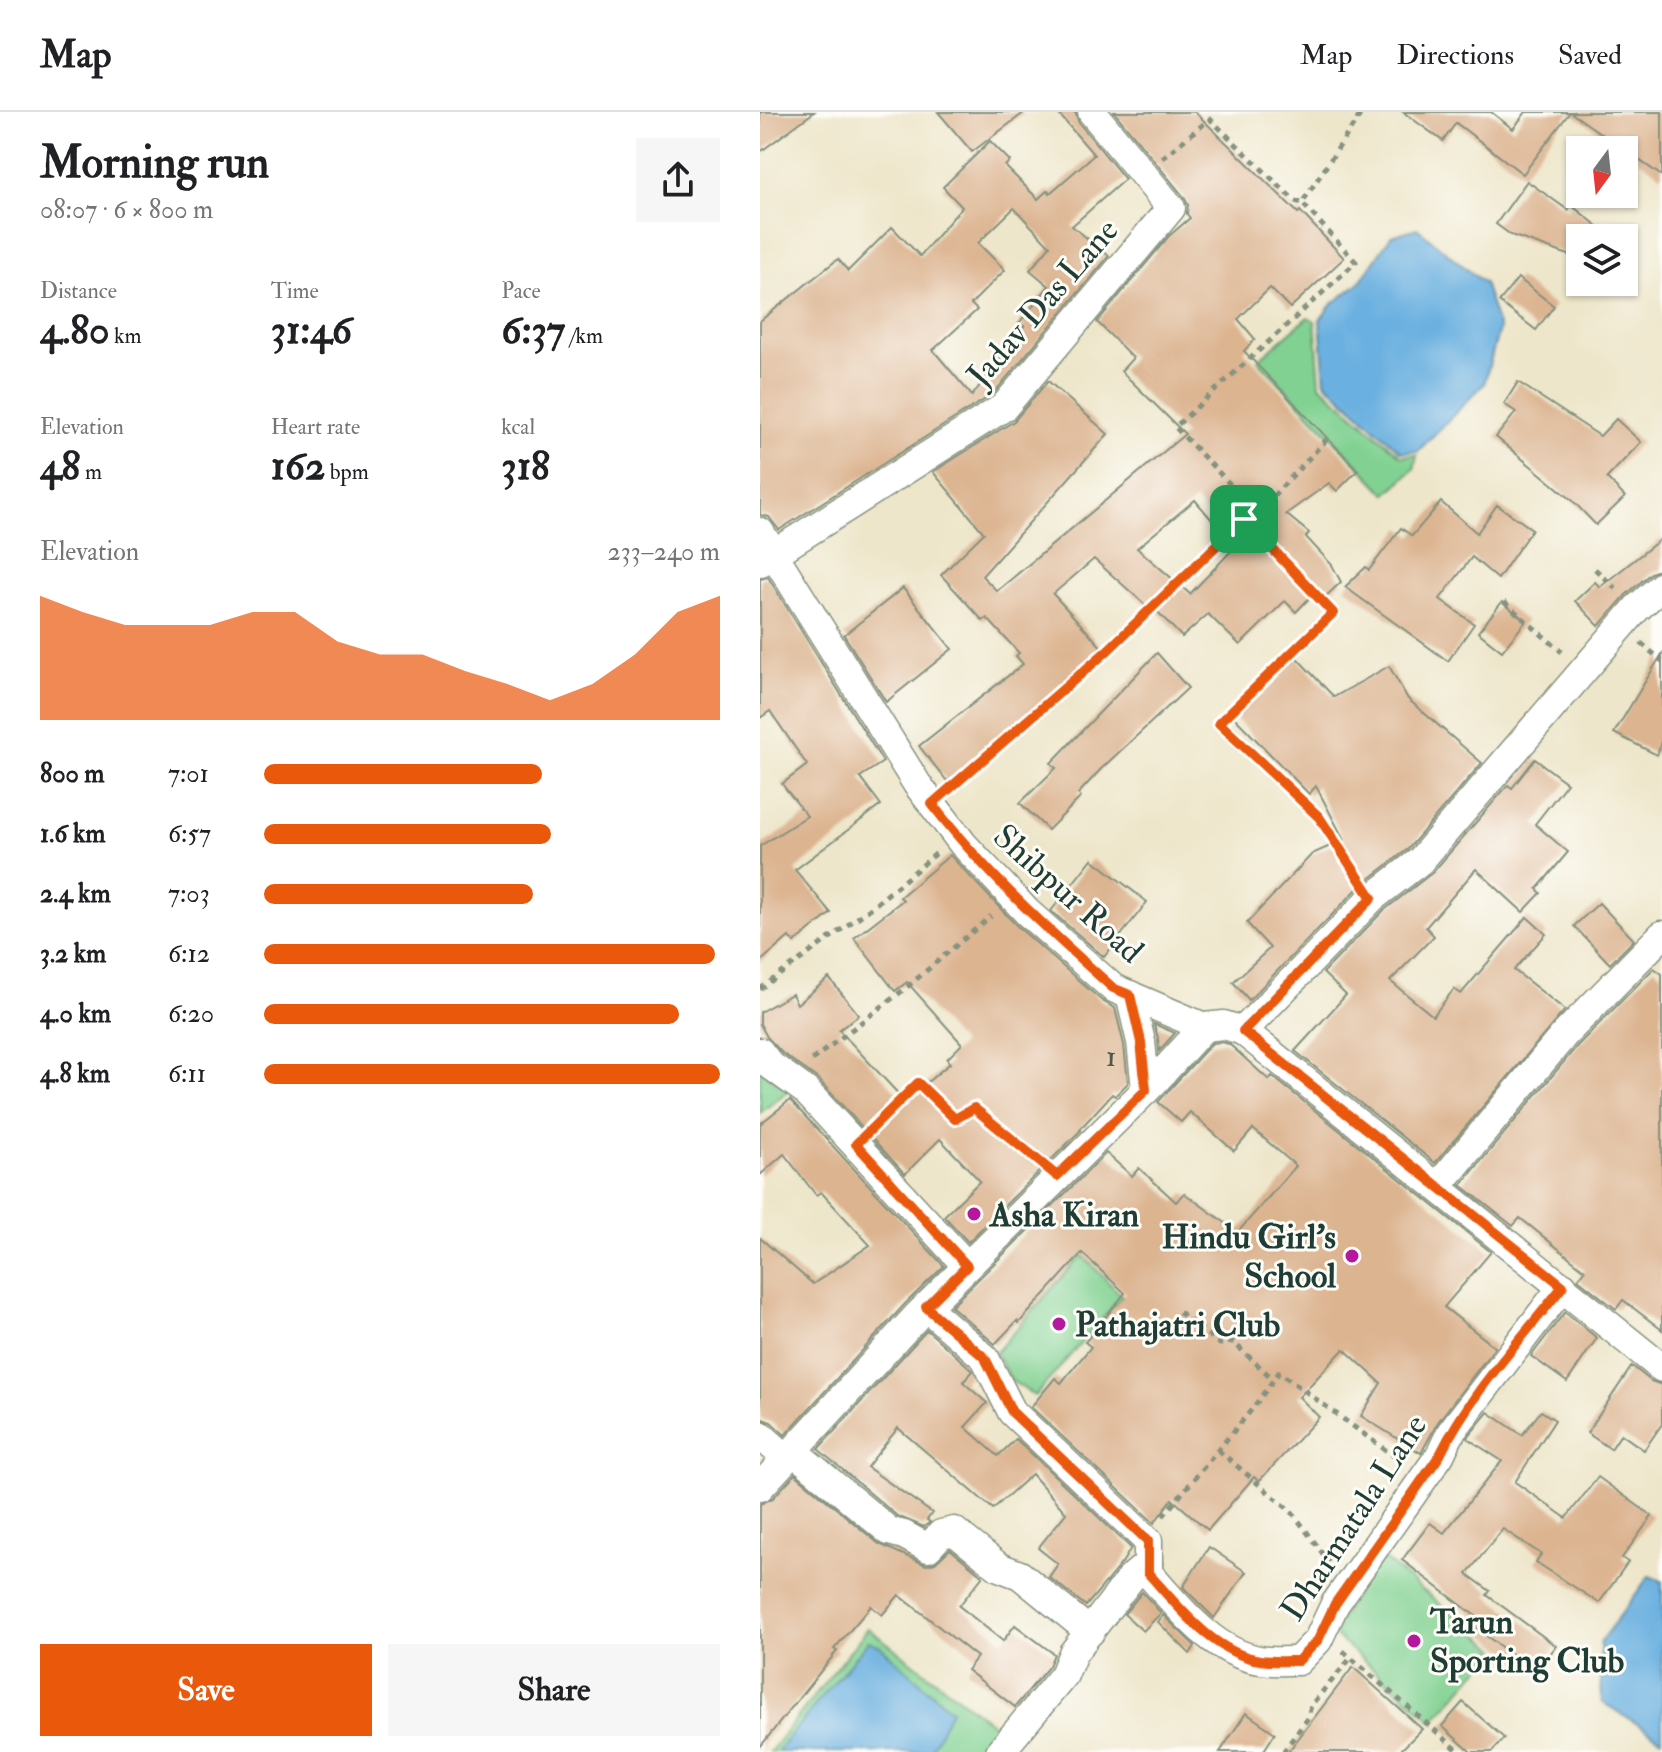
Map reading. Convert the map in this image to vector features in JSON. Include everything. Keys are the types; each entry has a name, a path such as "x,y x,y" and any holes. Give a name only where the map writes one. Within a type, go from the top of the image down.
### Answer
{"street":[{"name":"Jadav Das Lane","path":"764,549 1004,407 1171,208 1092,112"},
{"name":"Shibpur Road","path":"764,549 917,784 957,836 1013,897 1113,988 1204,1027 1224,1025 1243,1031"},
{"path":"1662,586 1637,608 1420,861 1372,898 1243,1031 1662,1368"},
{"path":"1438,1186 1564,1035 1662,935"},
{"path":"1130,995 1141,1042 1146,1090"},
{"path":"760,1487 926,1307 1146,1090 1204,1027"},
{"path":"760,1052 770,1065 806,1091 967,1266"},
{"name":"Dharmatala Lane","path":"926,1307 985,1358 1012,1412 1146,1552 1148,1573 1178,1607 1223,1647 1259,1660 1298,1661 1318,1640 1347,1585 1424,1478 1473,1401 1563,1286"},
{"path":"760,1435 889,1531 928,1548 941,1534 954,1531 999,1567 1020,1575 1090,1632"},
{"path":"1000,1752 1064,1675 1073,1653 1131,1578 1146,1552"}],"path":[{"path":"1302,203 1362,112"},
{"path":"1144,174 1210,119 1295,201 1302,203 1356,262 1175,427 1254,509"},
{"path":"932,804 1107,651 1254,509 1264,506 1327,439"},
{"path":"1244,519 1333,613 1219,723 1319,817 1372,898"},
{"path":"1504,602 1583,671"},
{"path":"760,989 871,908 957,836"},
{"path":"786,1076 906,988 1013,897"},
{"path":"856,1144 918,1083 955,1119 974,1108 1057,1176"},
{"path":"1179,1312 1220,1344 1233,1342 1273,1379"},
{"path":"1146,1552 1218,1450 1279,1372 1424,1478"},
{"path":"1218,1450 1293,1513 1347,1585"},
{"path":"1318,1640 1330,1640 1460,1752"},
{"path":"1283,1752 1308,1718 1311,1705 1351,1658"}],"green space":[{"path":"1308,317 1315,321 1320,385 1401,456 1417,455 1414,469 1386,494 1258,360"},
{"path":"760,1068 788,1091 760,1113"},
{"name":"Pathajatri Club","path":"1082,1255 1122,1296 1035,1396 1012,1381 995,1353"},
{"name":"Tarun Sporting Club","path":"1376,1560 1386,1561 1497,1649 1433,1721 1332,1633"},
{"path":"868,1628 999,1729 983,1752 770,1752"}],"water":[{"path":"1417,228 1484,283 1499,329 1484,384 1418,451 1401,452 1325,382 1320,320 1331,305 1359,283 1391,236"},
{"path":"1649,1576 1662,1581 1662,1739 1602,1702 1600,1643"},
{"path":"868,1641 880,1646 951,1710 930,1752 777,1752"}],"building":[{"path":"760,112 814,112 760,152"},
{"path":"938,112 1025,112 972,152"},
{"path":"1057,112 1075,112 1079,123 1125,179 1072,226 1109,256 993,394 779,530 769,517 760,515 760,321 838,259 848,271 892,227 920,256 962,207 943,187 990,141 1010,161 1005,166 1038,199 1048,190 1050,193 1094,155","holes":["1014,208 1050,246 1030,270 1049,286 1019,323 1024,326 972,396 933,350 977,310 971,304 1005,270 978,243"]},
{"path":"1114,112 1195,112 1298,213 1300,211 1344,258 1290,308 1270,288 1238,319 1255,339 1244,351 1358,470 1337,491 1329,483 1286,514 1309,533 1306,537 1332,565 1341,582 1323,599 1316,591 1296,612 1285,601 1240,645 1208,614 1182,637 1153,607 1150,609 1094,559 1053,594 1105,651 1062,691 947,781 919,746 1023,664 1016,656 1019,653 987,618 983,621 941,575 984,533 933,472 1014,421 1048,381 1108,434 982,576 997,591 1185,434 1121,371 1133,358 1097,322 1169,236 1190,218 1184,197","holes":["1195,500 1235,547 1190,594 1137,548"]},
{"path":"1403,112 1491,112 1513,129 1526,112 1570,112 1523,174 1456,123 1443,141"},
{"path":"1570,112 1662,112 1662,176 1638,159 1638,136 1604,136"},
{"path":"1527,181 1568,210 1575,208 1595,224 1566,224 1566,254 1511,235 1496,224"},
{"path":"1518,278 1554,306 1536,330 1499,302"},
{"path":"1518,382 1600,436 1616,419 1641,442 1607,478 1625,497 1596,525 1572,500 1496,437 1516,412 1504,404"},
{"path":"1441,502 1477,533 1497,505 1532,529 1498,579 1472,557 1440,599 1474,624 1448,661 1345,587 1366,567 1369,570 1401,528 1412,536"},
{"path":"1662,538 1662,569 1651,573 1626,595 1599,626 1575,601 1595,582 1600,587"},
{"path":"768,577 883,762 860,777 881,805 795,870 831,913 794,943 789,937 760,962 760,846 807,816 782,784 807,765 770,711 760,718 760,579"},
{"path":"903,588 952,649 886,702 844,635"},
{"path":"1502,602 1526,621 1502,651 1478,632"},
{"path":"1157,653 1188,688 1101,769 1078,794 1081,797 1048,830 1020,803 1056,768 1051,763"},
{"path":"1662,654 1662,738 1657,755 1614,733"},
{"path":"1295,656 1334,697 1389,666 1408,699 1482,763 1408,849 1360,886 1249,1000 1233,982 1270,948 1247,923 1312,854 1344,840 1316,786 1309,794 1232,715"},
{"path":"1535,759 1567,783 1535,824 1568,852 1537,889 1541,893 1523,912 1476,869 1426,927 1434,936 1390,981 1433,1016 1454,989 1461,994 1527,917 1546,934 1514,970 1565,1010 1435,1163 1295,1051 1346,995 1323,973 1383,911 1433,872 1508,785 1512,788"},
{"path":"950,855 1016,925 1102,1001 1115,1008 1124,1045 1128,1083 1115,1096 1112,1094 1081,1130 968,1242 944,1216 980,1181 940,1139 905,1174 818,1079 782,1053 760,1024 760,1012 792,994 797,1004 829,978 859,1015 839,1030 905,1101 950,1063 947,1059 962,1044 907,982 895,991 854,938 903,900 900,897"},
{"path":"1092,859 1147,902 1104,957 1051,911"},
{"path":"1599,903 1634,940 1610,964 1574,926"},
{"path":"1654,968 1662,974 1662,1330 1623,1300 1616,1309 1578,1279 1585,1270 1520,1218 1513,1226 1461,1185 1577,1046"},
{"path":"1154,1024 1175,1033 1159,1051 1158,1038"},
{"path":"1212,1043 1229,1044 1269,1080 1272,1076 1491,1252 1444,1307 1495,1347 1438,1422 1421,1453 1361,1416 1381,1383 1344,1349 1299,1397 1319,1417 1259,1481 1254,1477 1208,1530 1172,1499 1154,1523 1031,1407 1055,1378 1061,1383 1091,1347 1085,1342 1125,1293 1082,1253 1019,1323 1017,1321 995,1344 951,1306 1106,1153 1132,1176 1139,1168 1176,1202 1184,1193 1238,1232 1296,1166 1253,1129 1234,1151 1190,1112 1181,1122 1158,1102"},
{"path":"790,1100 944,1266 785,1435 771,1422 760,1418 760,1238 813,1284 870,1245 821,1192 816,1195 784,1154 760,1175 760,1124"},
{"path":"1565,1312 1597,1338 1567,1382 1531,1356"},
{"path":"927,1330 973,1371 963,1382 987,1403 965,1427 998,1456 1016,1439 1131,1548 1086,1606 1049,1577 1058,1564 1038,1548 1066,1513 1032,1474 993,1509 898,1428 867,1467 932,1513 927,1520 930,1522 924,1527 897,1516 818,1449"},
{"path":"1632,1366 1651,1381 1662,1385 1662,1424 1644,1450 1621,1434 1611,1449 1587,1433"},
{"path":"1541,1411 1555,1420 1515,1482 1566,1518 1598,1477 1652,1516 1622,1558 1628,1562 1599,1603 1536,1562 1541,1554 1503,1529 1467,1574 1490,1591 1487,1595 1556,1646 1536,1673 1472,1625 1478,1618 1402,1560 1430,1523 1444,1533 1502,1461 1467,1438 1488,1412 1522,1435"},
{"path":"795,1474 879,1544 926,1565 935,1563 950,1549 983,1576 959,1606 1003,1641 1015,1625 1054,1654 1049,1666 1015,1707 967,1670 977,1657 899,1595 882,1615 871,1606 834,1649 837,1651 760,1747 760,1504 773,1498"},
{"path":"1209,1547 1246,1572 1214,1618 1183,1587"},
{"path":"1142,1592 1161,1613 1143,1631 1124,1614"},
{"path":"1163,1615 1195,1646 1190,1654 1158,1622"},
{"path":"1353,1667 1422,1729 1399,1752 1288,1752"},
{"path":"1463,1702 1504,1738 1492,1752 1471,1752 1442,1726"},
{"path":"1246,1713 1275,1733 1263,1752 1220,1752"}],"place":[{"name":"Asha Kiran","path":"974,1214"},
{"name":"Hindu Girl's School","path":"1352,1256"},
{"name":"Pathajatri Club","path":"1059,1324"},
{"name":"Tarun Sporting Club","path":"1414,1641"}],"route":[{"path":"1244,519 1333,613 1219,723 1319,817 1372,898 1243,1031 1563,1286 1451,1432 1440,1455 1335,1604 1318,1640 1298,1661 1259,1660 1223,1647 1178,1607 1148,1573 1148,1541 1012,1412 985,1358 926,1307 967,1266 856,1144 918,1083 955,1119 974,1108 1057,1176 1146,1090 1141,1042 1130,995 1113,988 1027,912 963,844 932,804 1107,651 1244,519"}]}
